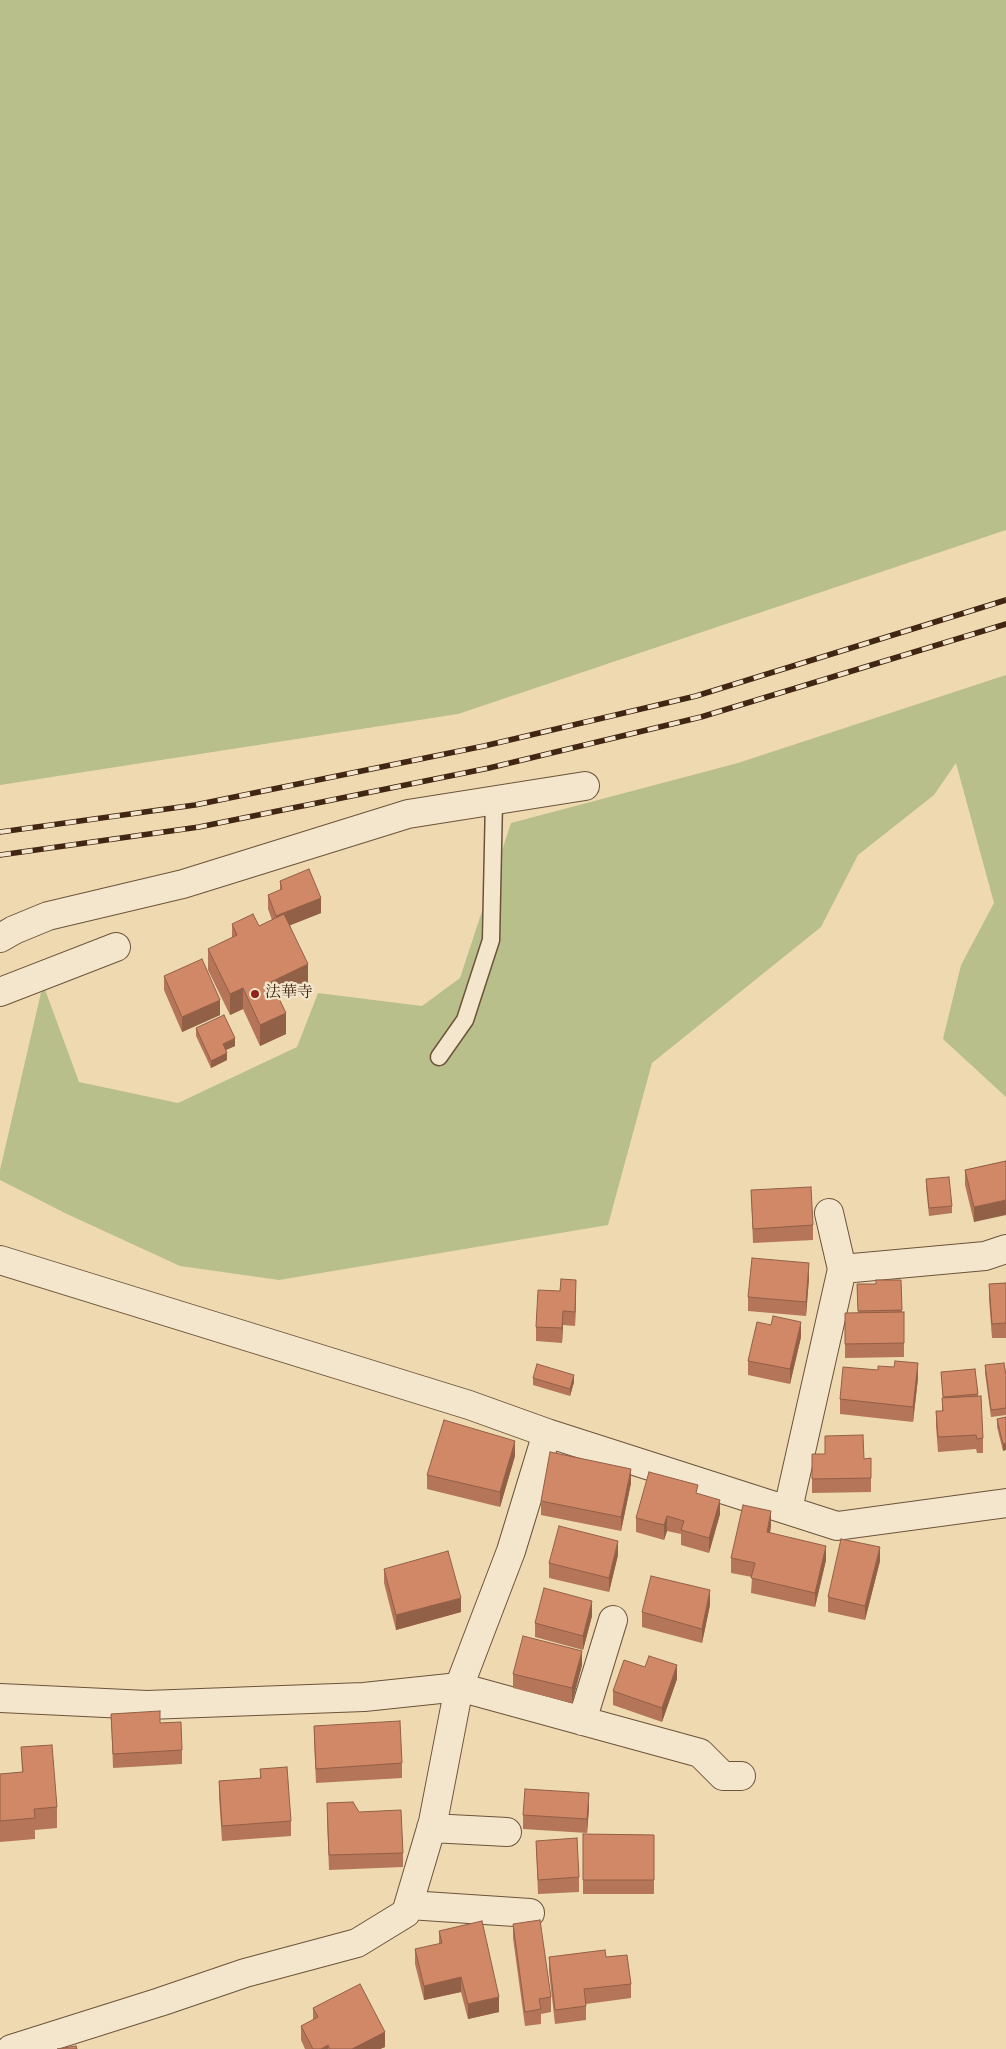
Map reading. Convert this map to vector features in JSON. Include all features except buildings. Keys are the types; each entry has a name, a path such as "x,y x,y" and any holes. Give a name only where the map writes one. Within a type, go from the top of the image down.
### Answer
{"street":[{"path":"0,938 48,916 183,884 408,814 584,786"},
{"path":"0,992 116,947"},
{"path":"788,1509 842,1270 829,1213"},
{"path":"842,1270 985,1256 1006,1249"},
{"path":"0,1260 469,1405 547,1433 837,1526 1006,1502"},
{"path":"11,2049 245,1973 357,1943 406,1913 431,1828 459,1687 511,1551 547,1433"},
{"path":"582,1721 614,1620"},
{"path":"0,1698 147,1705 364,1697 459,1687 700,1753 723,1776 741,1776"},
{"path":"431,1828 507,1832"},
{"path":"409,1905 530,1913"}],"lane":[{"path":"440,1056 465,1020 491,940 494,800"}],"green space":[{"path":"0,0 1006,0 1006,530 458,714 0,785"},
{"path":"1006,675 1006,1097 943,1039 961,965 994,903 956,763 934,795 858,855 821,927 652,1063 608,1225 279,1280 180,1266 67,1214 0,1180 0,1170 43,984 79,1082 178,1103 297,1047 318,993 422,1006 460,978 511,823 738,763"}],"railway":[{"path":"0,832 195,805 484,746 696,696 1006,600"},
{"path":"0,855 199,827 489,768 701,717 1006,624"}],"place":[{"name":"法華寺","path":"255,994"}]}
